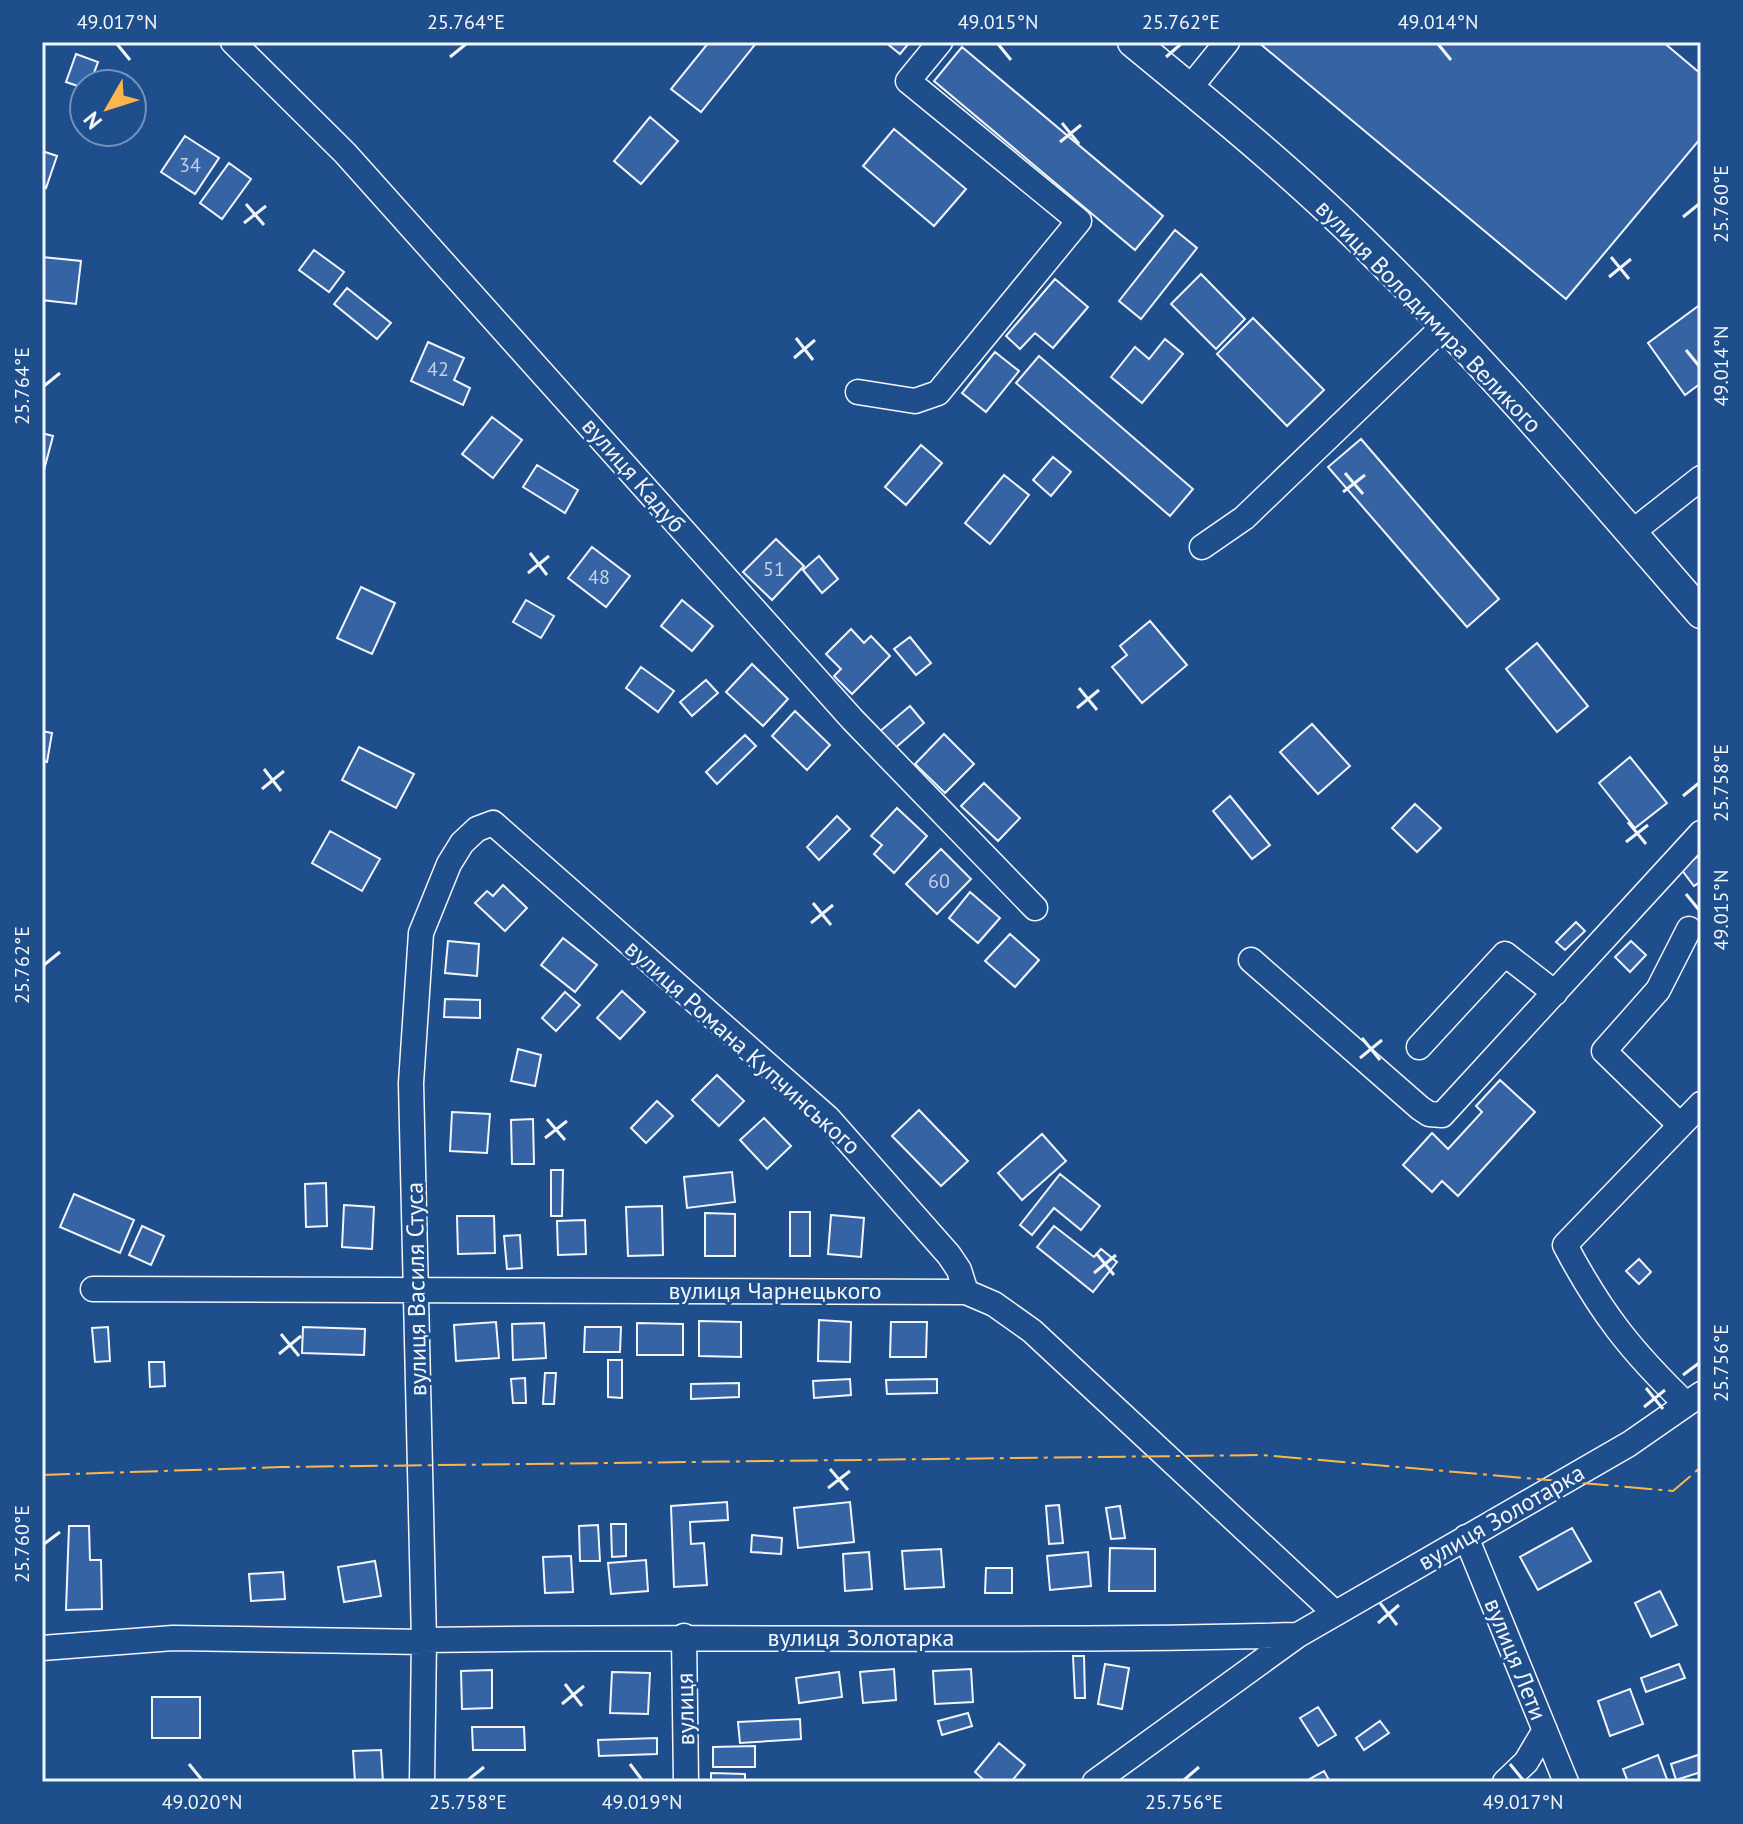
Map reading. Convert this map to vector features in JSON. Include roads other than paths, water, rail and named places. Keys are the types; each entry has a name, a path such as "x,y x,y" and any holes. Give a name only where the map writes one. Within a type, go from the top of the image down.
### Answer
{"main road":[{"name":"вулиця Володимира Великого","path":"1133,42 1345,225 1445,325 1701,613"}],"street":[{"name":"вулиця Кадуб","path":"233,42 356,164 852,719 1035,908"},
{"path":"858,392 915,401 938,393 1079,221 908,81 940,42"},
{"path":"1189,89 1227,42"},
{"path":"1202,547 1244,518 1445,325"},
{"path":"1631,533 1701,478"},
{"name":"вулиця Василя Стуса","path":"422,1782 424,1641 411,1083 421,933 449,864 462,843 477,829 493,823"},
{"name":"вулиця Романа Купчинського","path":"493,823 740,1044 828,1118 949,1255 959,1270 966,1292"},
{"path":"1251,960 1420,1108 1436,1116 1453,1107 1701,833"},
{"path":"1680,1125 1604,1051 1658,990 1697,932"},
{"path":"1419,1047 1505,954 1555,993"},
{"path":"1694,1399 1621,1338 1599,1307 1565,1245 1701,1104"},
{"name":"вулиця Чарнецького","path":"93,1289 966,1292 994,1304 1022,1322 1335,1613"},
{"name":"вулиця Золотарка","path":"1095,1782 1298,1635 1629,1444 1694,1399"},
{"name":"вулиця Лети","path":"1466,1537 1566,1782"},
{"name":"вулиця Золотарка","path":"42,1648 173,1638 424,1641 684,1636 1148,1639 1298,1635"},
{"name":"вулиця","path":"684,1636 686,1782"},
{"path":"1505,1782 1526,1762 1545,1730"}]}
